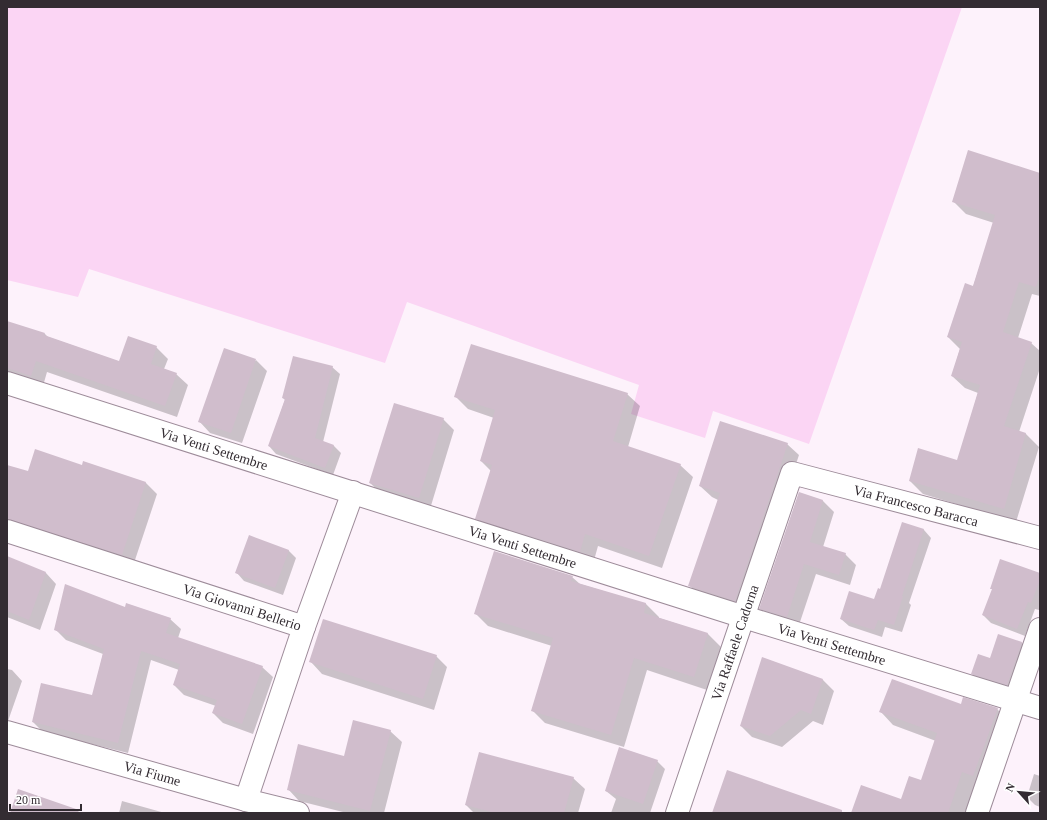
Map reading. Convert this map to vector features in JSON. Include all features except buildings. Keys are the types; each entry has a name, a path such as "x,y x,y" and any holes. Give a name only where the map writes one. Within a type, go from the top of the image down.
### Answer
{"street":[{"name":"Via Venti Settembre","path":"7,383 744,617 1040,708"},
{"name":"Via Francesco Baracca","path":"792,473 1040,538"},
{"name":"Via Raffaele Cadorna","path":"677,813 792,473"},
{"path":"304,627 353,492"},
{"name":"Via Giovanni Bellerio","path":"7,531 304,627 246,800"},
{"path":"977,813 1040,629"},
{"name":"Via Fiume","path":"7,732 246,800 298,813"}],"shaded area":[{"path":"7,7 962,7 809,444 713,411 705,438 631,414 639,385 407,302 385,363 89,269 78,297 7,280"}]}
